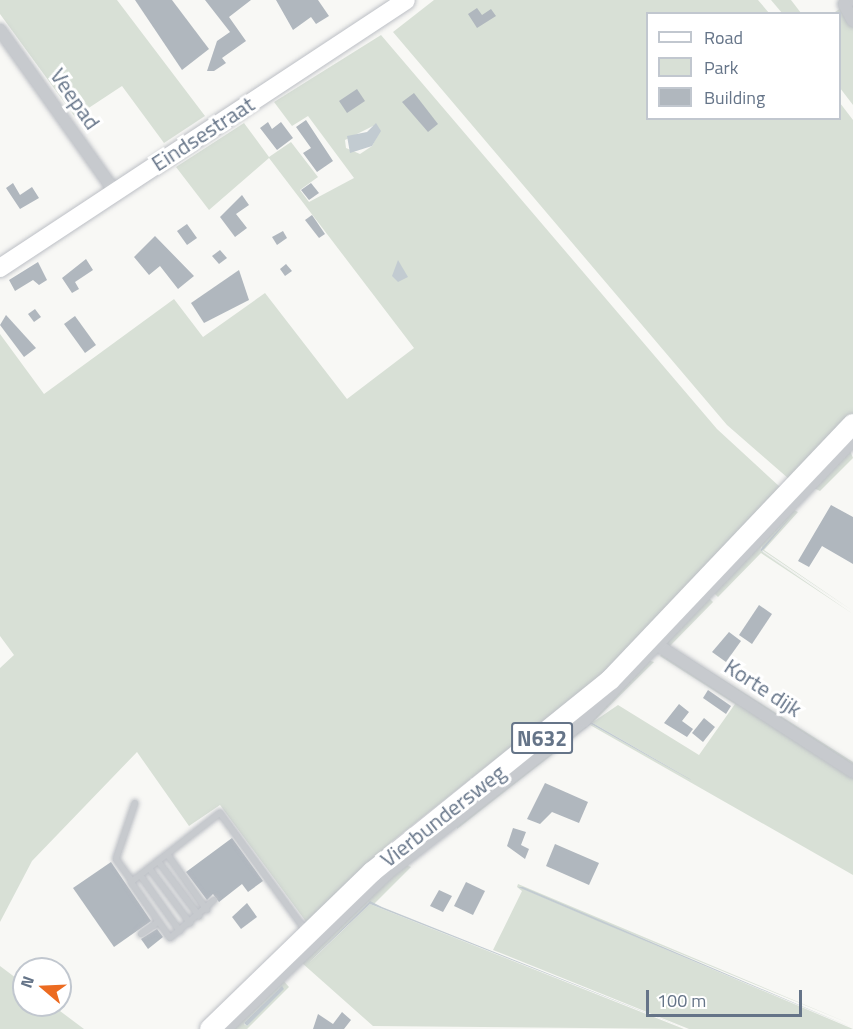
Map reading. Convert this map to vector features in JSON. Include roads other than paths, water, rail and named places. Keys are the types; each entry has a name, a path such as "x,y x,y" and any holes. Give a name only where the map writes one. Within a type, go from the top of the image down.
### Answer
{"main road":[{"name":"Vierbundersweg","path":"210,1029 372,872 565,720 654,642 853,424"}],"street":[{"name":"Eindsestraat","path":"0,268 406,0"},
{"path":"850,0 844,4 853,21"},
{"name":"Veepad","path":"0,30 115,192"},
{"name":"Vierbundersweg","path":"226,1029 389,872 584,721 654,642 853,440"},
{"name":"Korte dijk","path":"654,642 853,772"}],"lane":[{"path":"135,803 116,859 170,939 207,910 214,900"},
{"path":"132,881 220,813 309,934"},
{"path":"167,854 207,910"},
{"path":"158,861 199,916"},
{"path":"149,868 190,923"},
{"path":"140,875 180,930"},
{"path":"141,934 158,922"}]}
